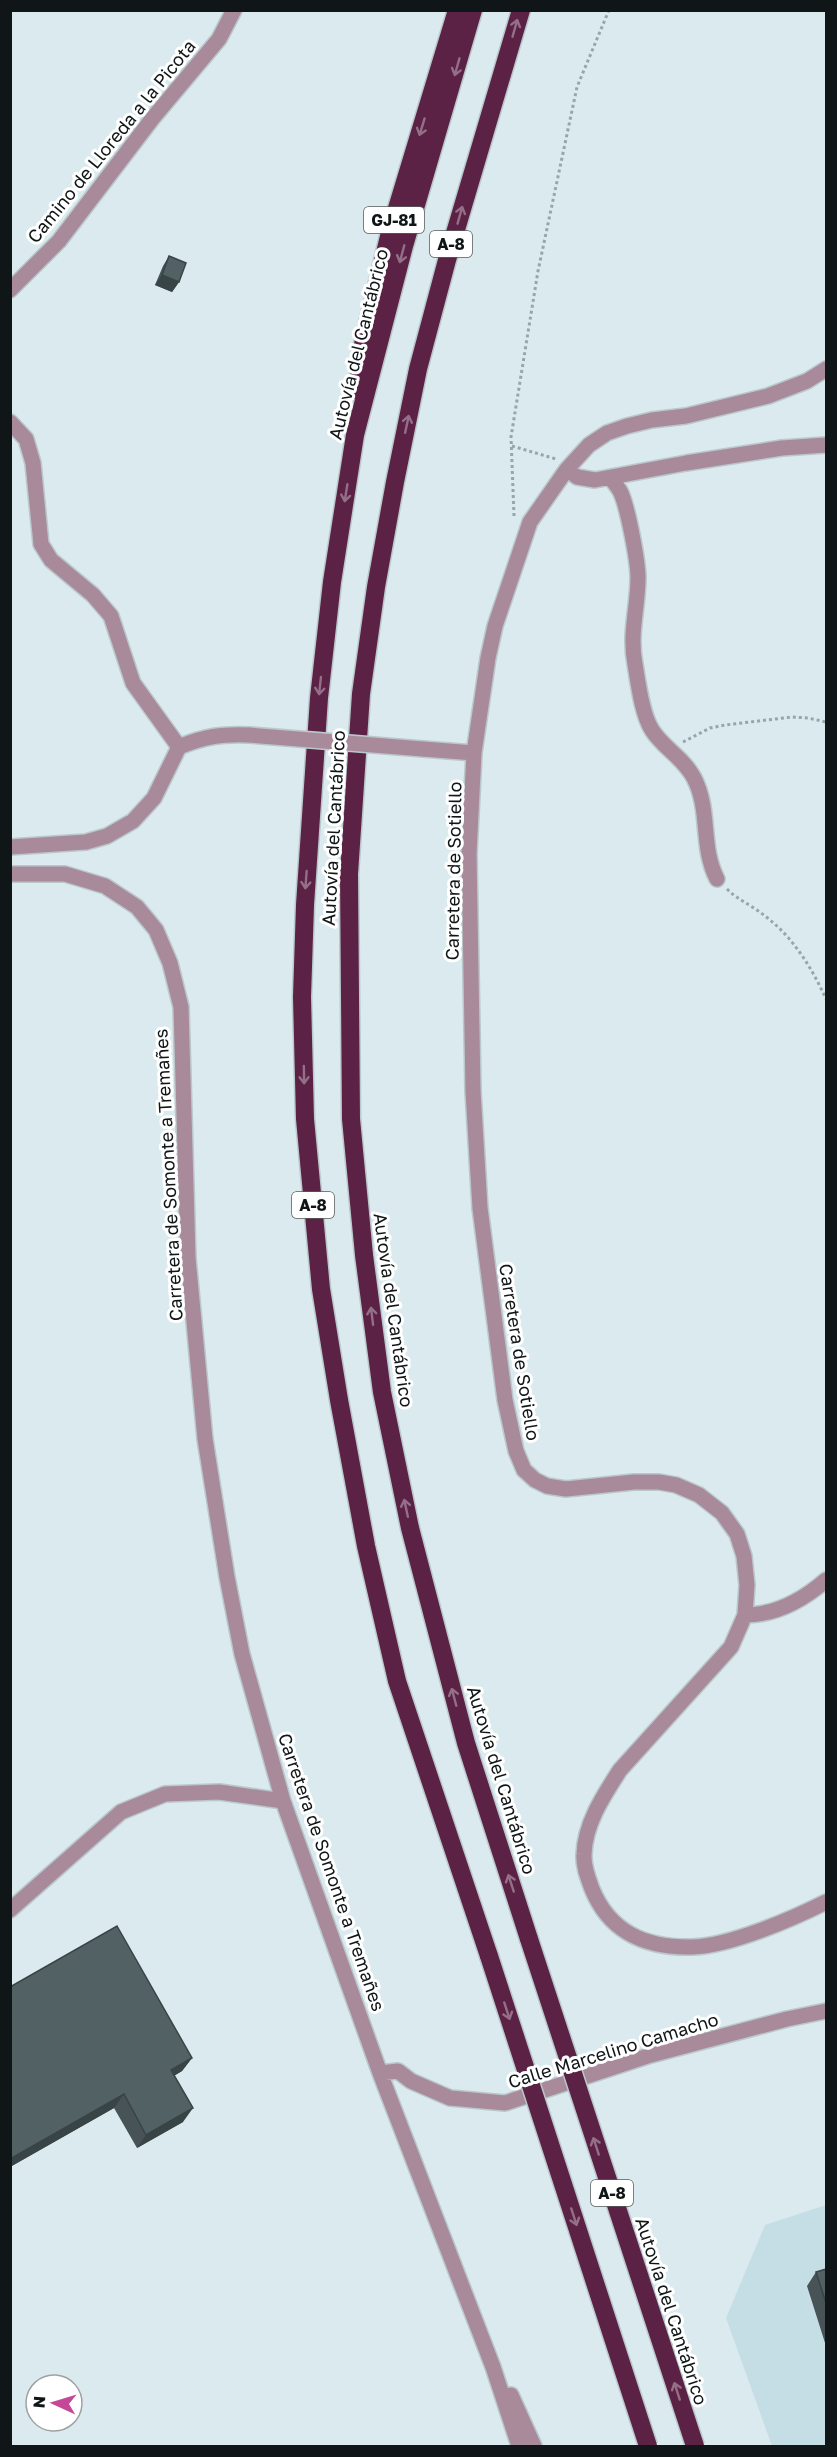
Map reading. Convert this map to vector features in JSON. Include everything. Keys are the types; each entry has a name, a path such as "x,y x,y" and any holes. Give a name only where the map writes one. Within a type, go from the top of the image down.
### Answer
{"highway":[{"name":"GJ-81","path":"355,435 363,341 391,228 457,10"},
{"name":"Autovía del Cantábrico","path":"473,10 404,246 355,435 332,582 319,698 305,905 302,997 305,1119 321,1289 339,1400 366,1546 397,1682 489,1956 648,2446"},
{"name":"Autovía del Cantábrico","path":"520,10 418,369 376,587 362,694 349,874 351,1119 364,1255 382,1392 410,1528 466,1743 695,2446"}],"street":[{"name":"Camino de Lloreda a la Picota","path":"10,290 59,241 152,119 219,39 234,10"},
{"name":"Carretera de Sotiello","path":"826,369 807,381 768,396 686,416 652,420 607,433 589,445 567,469 530,522 495,626 474,753 470,854 473,1091 478,1185 505,1400 516,1451 524,1470 534,1480 547,1486 566,1489 634,1482 658,1482 676,1485 699,1495 722,1513 737,1534 744,1556 747,1585 745,1615 731,1647 620,1770 606,1792 590,1825 584,1854 587,1877 598,1902 615,1925 637,1938 669,1947 695,1947 729,1939 789,1921 826,1902"},
{"path":"10,422 27,439 33,463 41,543 51,560 93,595 111,616 133,682 179,747"},
{"path":"567,469 577,477 595,480 782,448 826,445"},
{"path":"611,478 621,493 636,560 638,579 633,641 634,661 643,703 651,730 673,751 694,777 704,805 709,863 717,879"},
{"path":"10,847 86,842 107,836 133,821 154,798 179,747 203,737 227,734 249,735 474,753"},
{"name":"Carretera de Somonte a Tremañes","path":"10,873 65,874 105,886 137,907 156,930 170,963 180,1008 188,1258 205,1439 242,1654 284,1801 380,2073 493,2367 519,2446"},
{"path":"745,1615 774,1612 810,1594 826,1580"},
{"path":"10,1910 121,1812 165,1794 219,1792 284,1801"},
{"name":"Calle Marcelino Camacho","path":"380,2073 398,2071 411,2081 450,2098 505,2103 651,2055 826,2011"},
{"name":"Carretera de Somonte a Tremañes","path":"493,2367 510,2392 534,2446"}],"path":[{"path":"525,536 514,516 512,446 538,272 577,87 609,10"},
{"path":"512,446 554,458 567,469"},
{"path":"673,751 683,742 710,728 725,725 792,717 826,722"},
{"path":"717,879 732,893 766,916 789,939 807,961 826,999"}],"shaded area":[{"path":"826,2205 826,2446 772,2446 726,2318 765,2225"}],"building":[{"path":"169,256 186,263 179,282 162,275"},
{"path":"117,1926 192,2058 171,2070 193,2108 146,2135 124,2094 10,2159 10,1987"},
{"path":"826,2269 826,2303 816,2272"}]}
